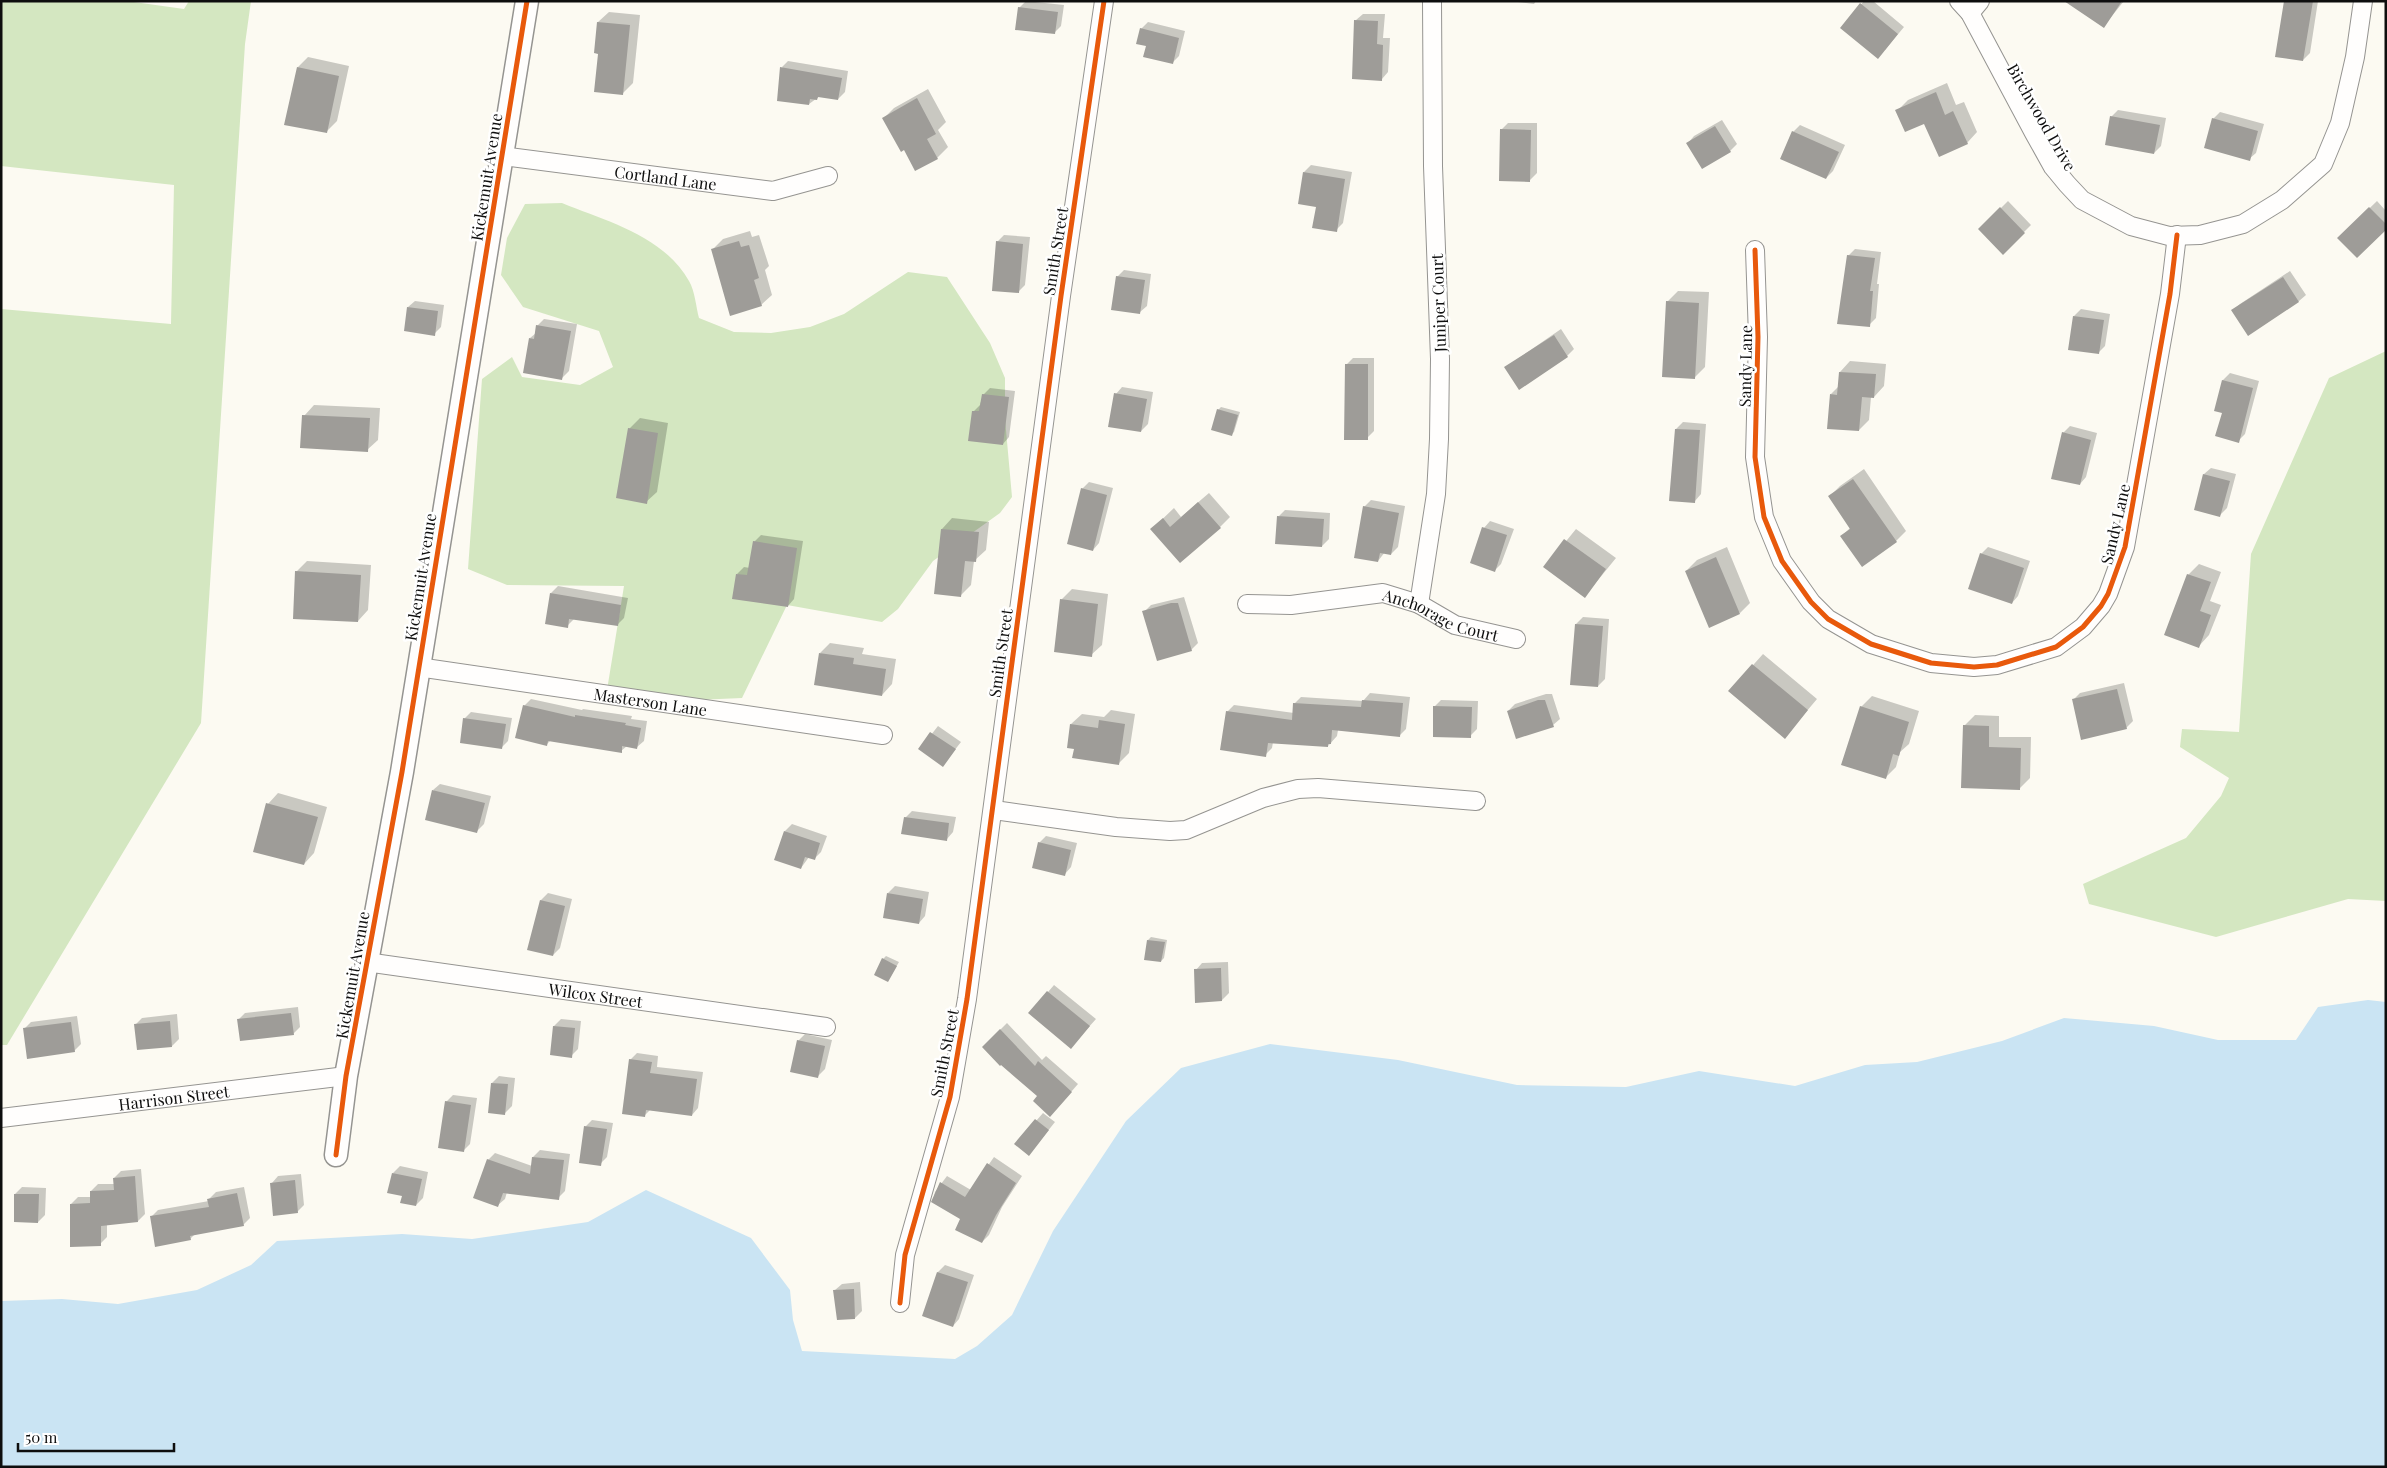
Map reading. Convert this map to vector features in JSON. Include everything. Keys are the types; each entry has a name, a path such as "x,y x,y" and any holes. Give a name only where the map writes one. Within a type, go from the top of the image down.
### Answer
{"street":[{"name":"Kickemuit Avenue","path":"336,1155 346,1076 400,782 527,1"},
{"name":"Smith Street","path":"900,1303 905,1255 950,1097 958,1057 994,810 1010,672 1104,1"},
{"name":"Juniper Court","path":"1419,604 1436,494 1439,439 1440,359 1433,166 1432,1"},
{"name":"Birchwood Drive","path":"1970,5 2038,142 2053,167 2067,184 2082,200 2131,226 2169,236 2200,235 2243,224 2282,200 2323,164 2340,123 2355,57 2363,1"},
{"name":"Cortland Lane","path":"502,156 772,191 828,176"},
{"name":"Sandy Lane","path":"1756,250 1758,337 1755,457 1764,517 1782,561 1810,602 1828,619 1871,644 1931,663 1974,667 1997,664 2056,647 2083,627 2101,606 2108,594 2125,547 2170,294 2177,235"},
{"name":"Anchorage Court","path":"1246,604 1291,605 1383,593 1419,604 1455,625 1516,639"},
{"name":"Masterson Lane","path":"418,667 883,735"},
{"path":"994,810 1116,827 1170,831 1186,830 1263,798 1298,789 1318,788 1476,801"},
{"name":"Wilcox Street","path":"366,962 826,1027"},
{"name":"Harrison Street","path":"1,1118 346,1076"}],"green space":[{"path":"1,1 127,1 184,9 189,1 251,1 245,44 201,723 7,1045 1,1045 1,309 171,324 174,185 1,166"},
{"path":"562,203 633,232 665,252 678,265 689,281 699,318 734,332 771,333 810,327 844,314 908,272 947,277 990,343 1005,378 1005,419 1012,497 1000,513 933,561 898,609 882,622 787,605 742,698 696,700 607,690 624,586 507,585 468,569 482,379 512,357 522,377 580,385 613,367 599,331 523,307 501,275 507,238 525,204"},
{"path":"2386,351 2386,901 2348,899 2216,937 2089,904 2083,884 2186,838 2221,796 2229,778 2180,747 2182,729 2239,732 2251,554 2329,378"}],"water":[{"path":"2368,1000 2386,1002 2386,1467 1,1467 1,1301 62,1299 118,1304 197,1290 251,1265 277,1241 402,1234 472,1239 588,1222 646,1190 751,1238 790,1290 793,1320 802,1351 955,1359 977,1346 1012,1315 1053,1231 1126,1121 1181,1068 1270,1044 1398,1060 1517,1085 1626,1087 1699,1071 1795,1086 1865,1065 1917,1062 2002,1041 2064,1018 2154,1026 2218,1040 2296,1040 2318,1007"}],"building":[{"path":"2064,1 2122,1 2104,28"},
{"path":"2284,1 2313,1 2303,61 2275,57"},
{"path":"1860,3 1898,34 1878,59 1840,28"},
{"path":"1018,7 1058,12 1055,34 1015,30"},
{"path":"1354,20 1378,21 1377,44 1383,45 1382,81 1352,79"},
{"path":"597,22 630,25 623,95 594,92 598,54 594,53"},
{"path":"1140,28 1179,38 1173,64 1143,57 1146,46 1136,44"},
{"path":"297,67 339,76 327,133 284,125"},
{"path":"780,67 842,78 838,100 818,97 817,100 810,99 809,105 777,101"},
{"path":"1936,92 1945,115 1953,111 1968,144 1939,157 1924,124 1905,132 1895,110"},
{"path":"917,98 936,134 927,139 938,159 915,171 904,150 901,152 882,118"},
{"path":"2110,116 2160,125 2154,154 2105,145"},
{"path":"2212,118 2258,131 2250,161 2204,148"},
{"path":"1715,126 1731,152 1702,169 1686,143"},
{"path":"1500,129 1531,130 1530,182 1499,181"},
{"path":"1792,131 1839,152 1826,179 1780,159"},
{"path":"1303,172 1345,179 1337,232 1312,228 1316,207 1298,204"},
{"path":"2000,207 2025,233 2003,255 1978,229"},
{"path":"2369,207 2386,224 2386,230 2357,258 2337,238"},
{"path":"739,241 741,247 749,245 759,278 754,280 762,306 730,316 711,249"},
{"path":"996,241 1023,244 1019,293 992,291"},
{"path":"1847,255 1875,258 1870,291 1873,291 1870,327 1837,324"},
{"path":"1116,276 1145,280 1140,314 1111,310"},
{"path":"2283,277 2299,302 2248,336 2231,310"},
{"path":"1666,301 1699,303 1695,379 1662,377"},
{"path":"407,307 438,311 435,336 404,331"},
{"path":"2073,316 2104,320 2099,354 2068,350"},
{"path":"536,325 571,331 562,380 523,373 529,338 534,339"},
{"path":"1554,335 1568,357 1519,390 1504,367"},
{"path":"1345,364 1368,364 1368,440 1344,440"},
{"path":"1839,372 1876,374 1874,398 1862,397 1859,431 1827,429 1830,394 1837,395"},
{"path":"2222,380 2253,388 2239,443 2215,436 2222,413 2214,411"},
{"path":"1114,393 1147,399 1141,432 1108,427"},
{"path":"982,394 1009,397 1003,445 968,441 972,411 979,411"},
{"path":"1217,409 1238,415 1232,436 1211,430"},
{"path":"302,415 370,418 368,452 300,448"},
{"path":"628,428 658,433 647,504 616,498"},
{"path":"1675,429 1700,430 1695,503 1669,501"},
{"path":"2062,432 2091,440 2080,485 2051,479"},
{"path":"2203,474 2230,481 2220,517 2194,510"},
{"path":"1853,479 1897,542 1862,567 1840,536 1850,529 1828,496"},
{"path":"1081,488 1107,495 1093,551 1067,544"},
{"path":"1198,502 1221,528 1180,563 1150,529 1163,518 1170,527"},
{"path":"1363,506 1399,513 1391,555 1380,553 1378,562 1354,558"},
{"path":"1277,516 1324,519 1322,547 1275,544"},
{"path":"1482,527 1507,535 1495,572 1470,563"},
{"path":"941,529 979,532 976,562 965,561 961,597 934,594"},
{"path":"1564,539 1606,569 1585,598 1543,567"},
{"path":"753,541 797,548 788,607 732,599 736,574 747,575"},
{"path":"1980,553 2024,568 2012,604 1968,589"},
{"path":"1716,557 1740,614 1709,628 1685,571"},
{"path":"295,571 361,575 358,622 293,619"},
{"path":"2187,574 2211,582 2200,611 2211,615 2199,648 2164,635"},
{"path":"550,593 621,605 618,626 569,619 568,628 545,624"},
{"path":"1060,599 1098,604 1092,657 1054,652"},
{"path":"1171,603 1178,603 1192,651 1157,661 1142,611"},
{"path":"1575,624 1603,626 1598,687 1570,685"},
{"path":"819,653 854,658 853,664 886,669 882,696 814,685"},
{"path":"1752,664 1808,710 1785,739 1728,691"},
{"path":"2117,689 2127,729 2081,740 2072,699"},
{"path":"1362,700 1403,703 1400,737 1332,730 1331,744 1328,744 1328,747 1268,743 1266,757 1220,750 1226,711 1292,720 1293,703 1361,707"},
{"path":"1538,700 1545,700 1554,727 1516,739 1507,711"},
{"path":"523,705 575,717 575,715 626,723 625,725 641,728 637,749 622,746 622,753 548,741 547,746 515,738"},
{"path":"1433,706 1472,707 1471,738 1433,737"},
{"path":"1860,706 1909,722 1899,756 1893,754 1886,779 1841,765"},
{"path":"463,718 506,724 502,749 460,743"},
{"path":"1099,720 1125,724 1119,765 1072,758 1074,749 1067,748 1070,724 1098,728"},
{"path":"1963,725 1989,726 1989,747 2021,748 2020,790 1961,788"},
{"path":"930,732 956,749 943,767 918,749"},
{"path":"432,790 485,803 477,833 425,820"},
{"path":"266,803 318,817 304,865 253,852"},
{"path":"904,817 949,823 947,841 901,834"},
{"path":"784,831 820,843 815,860 805,857 801,869 774,860"},
{"path":"1038,842 1071,850 1065,876 1032,868"},
{"path":"887,893 923,899 919,924 883,918"},
{"path":"540,900 565,906 553,956 527,950"},
{"path":"1147,940 1165,942 1161,962 1144,960"},
{"path":"882,958 897,966 888,982 874,975"},
{"path":"1221,968 1222,1001 1195,1003 1194,969"},
{"path":"1047,991 1090,1026 1071,1049 1028,1013"},
{"path":"291,1013 294,1035 240,1041 237,1019"},
{"path":"170,1021 172,1047 137,1050 134,1024"},
{"path":"71,1022 75,1052 27,1059 23,1028"},
{"path":"553,1026 575,1028 572,1058 550,1055"},
{"path":"1000,1029 1035,1066 1038,1061 1072,1092 1050,1117 1033,1101 1037,1096 1000,1066 982,1047"},
{"path":"797,1040 825,1046 818,1078 790,1072"},
{"path":"629,1059 652,1062 650,1073 697,1079 692,1116 646,1110 645,1117 622,1114"},
{"path":"491,1083 508,1084 505,1115 488,1113"},
{"path":"445,1101 471,1105 464,1152 438,1148"},
{"path":"1035,1119 1049,1130 1029,1156 1014,1144"},
{"path":"584,1126 607,1129 601,1166 579,1163"},
{"path":"532,1157 564,1160 559,1200 503,1193 498,1207 473,1198 487,1159 530,1174"},
{"path":"987,1163 1016,1183 996,1215 982,1243 955,1230 960,1219 931,1202 940,1182 965,1197"},
{"path":"392,1173 422,1179 416,1206 400,1203 402,1196 387,1193"},
{"path":"135,1176 138,1222 101,1226 101,1246 70,1247 70,1204 90,1203 90,1191 114,1190 113,1178"},
{"path":"295,1180 298,1213 273,1216 270,1183"},
{"path":"237,1193 244,1226 190,1236 191,1240 155,1247 150,1216 209,1207 207,1199"},
{"path":"14,1194 39,1194 38,1223 14,1222"},
{"path":"937,1272 968,1282 953,1327 922,1316"},
{"path":"854,1289 855,1319 837,1320 833,1290"}],"cycle path":[{"path":"336,1155 346,1076 402,772 527,1"},
{"path":"900,1303 905,1255 950,1097 967,999 1061,296 1104,1"},
{"path":"1755,250 1758,337 1755,457 1764,517 1782,561 1811,602 1828,619 1871,644 1931,663 1974,667 1997,665 2056,647 2083,627 2101,606 2108,594 2125,547 2170,294 2177,235"}]}
